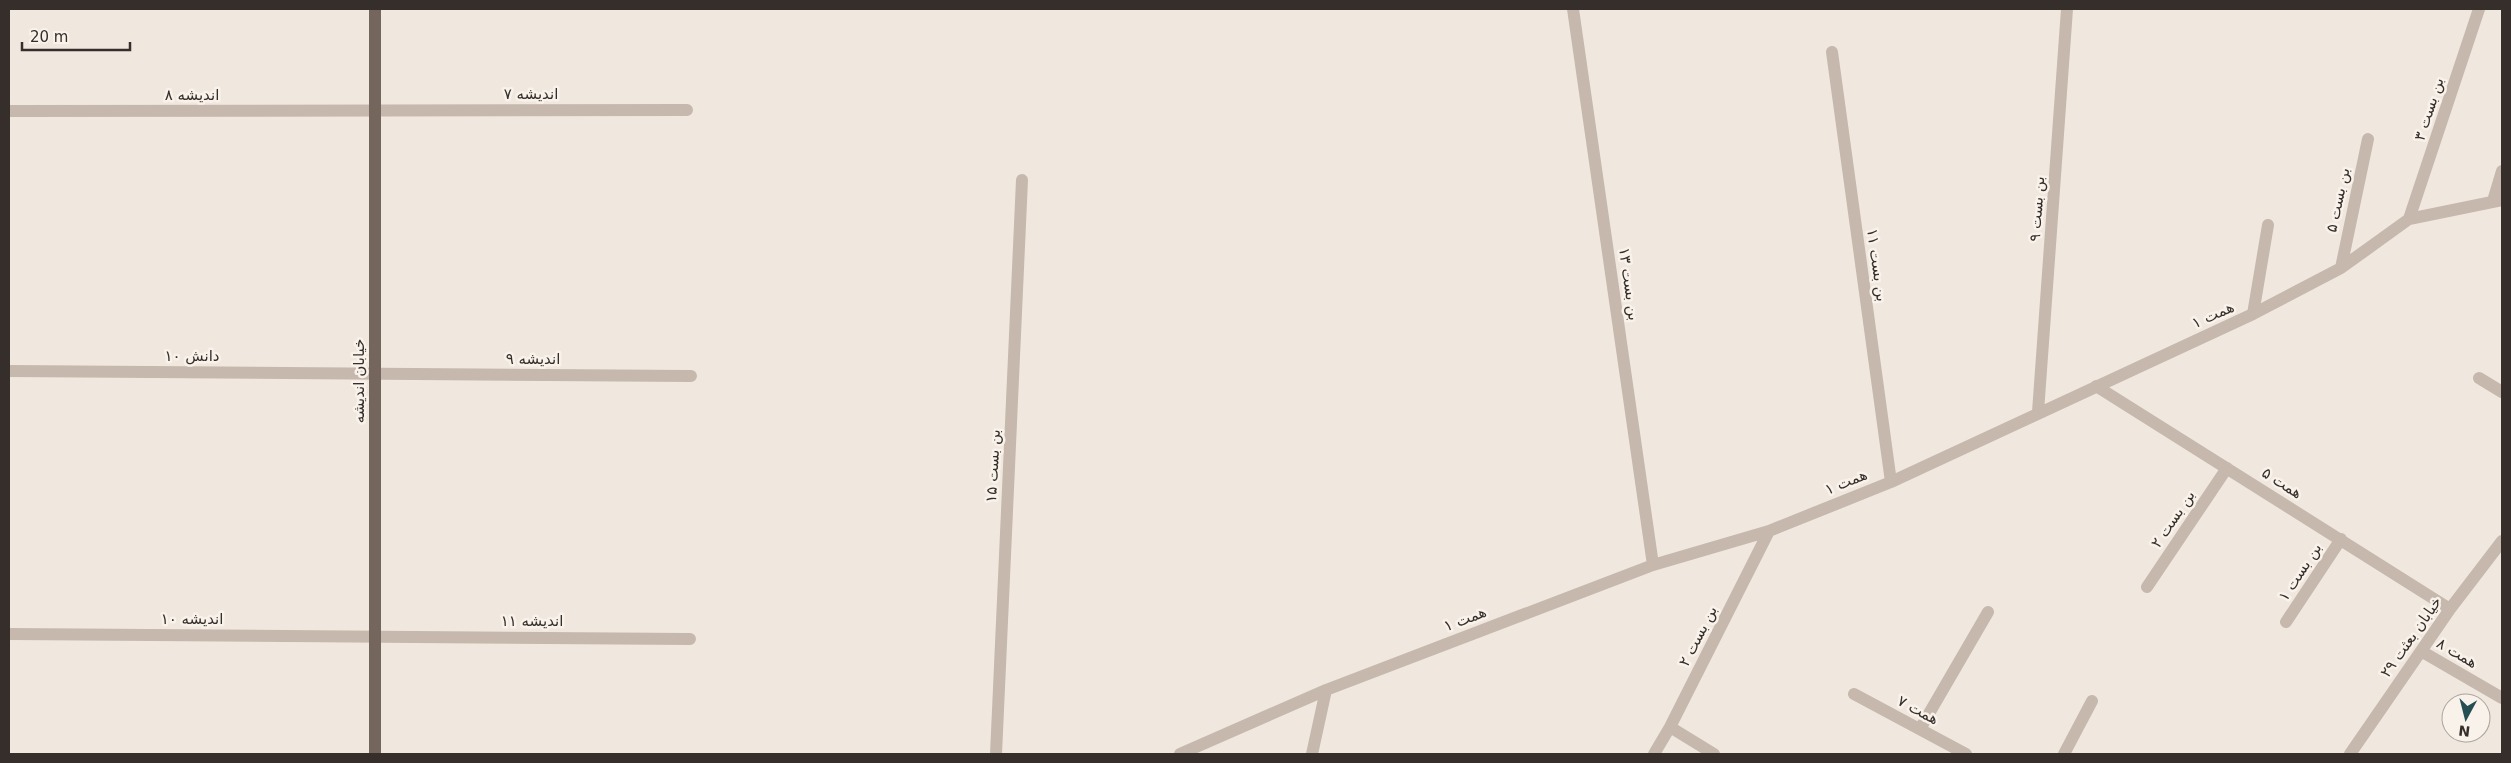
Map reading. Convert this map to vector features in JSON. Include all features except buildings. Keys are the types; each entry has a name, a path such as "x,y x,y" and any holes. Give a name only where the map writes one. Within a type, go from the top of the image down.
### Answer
{"main road":[{"name":"خیابان اندیشه","path":"375,9 375,754"}],"street":[{"name":"بن بست ۱۳","path":"1573,9 1653,565"},
{"name":"بن بست ۹","path":"2038,412 2068,9"},
{"name":"بن بست ۳","path":"2409,219 2479,9"},
{"name":"بن بست ۱۱","path":"1832,52 1891,482"},
{"name":"اندیشه ۷","path":"375,111 687,110"},
{"name":"اندیشه ۸","path":"9,112 375,111"},
{"name":"بن بست ۵","path":"2340,268 2368,139"},
{"path":"2497,201 2502,171"},
{"name":"بن بست ۱۵","path":"996,754 1022,180"},
{"name":"همت ۱","path":"1180,754 1326,690 1653,565 1770,531 1891,482 2038,412 2253,314 2340,268 2409,219 2497,201"},
{"path":"2253,314 2268,225"},
{"name":"دانش ۱۰","path":"9,371 375,374"},
{"name":"اندیشه ۹","path":"375,374 691,376"},
{"path":"2480,378 2502,392"},
{"name":"همت ۵","path":"2096,386 2450,609"},
{"name":"بن بست ۲","path":"2147,587 2226,468"},
{"name":"بن بست ۲","path":"1654,754 1670,727 1770,531"},
{"name":"بن بست ۱","path":"2286,622 2341,539"},
{"name":"خیابان بعثت ۲۹","path":"2350,754 2450,609 2502,541"},
{"path":"1920,729 1988,612"},
{"name":"اندیشه ۱۰","path":"9,634 375,637"},
{"name":"اندیشه ۱۱","path":"375,637 690,639"},
{"name":"همت ۸","path":"2421,651 2502,698"},
{"path":"1312,754 1326,690"},
{"name":"همت ۷","path":"1854,694 1966,754"},
{"path":"2064,754 2092,701"},
{"path":"1670,727 1714,754"}]}
